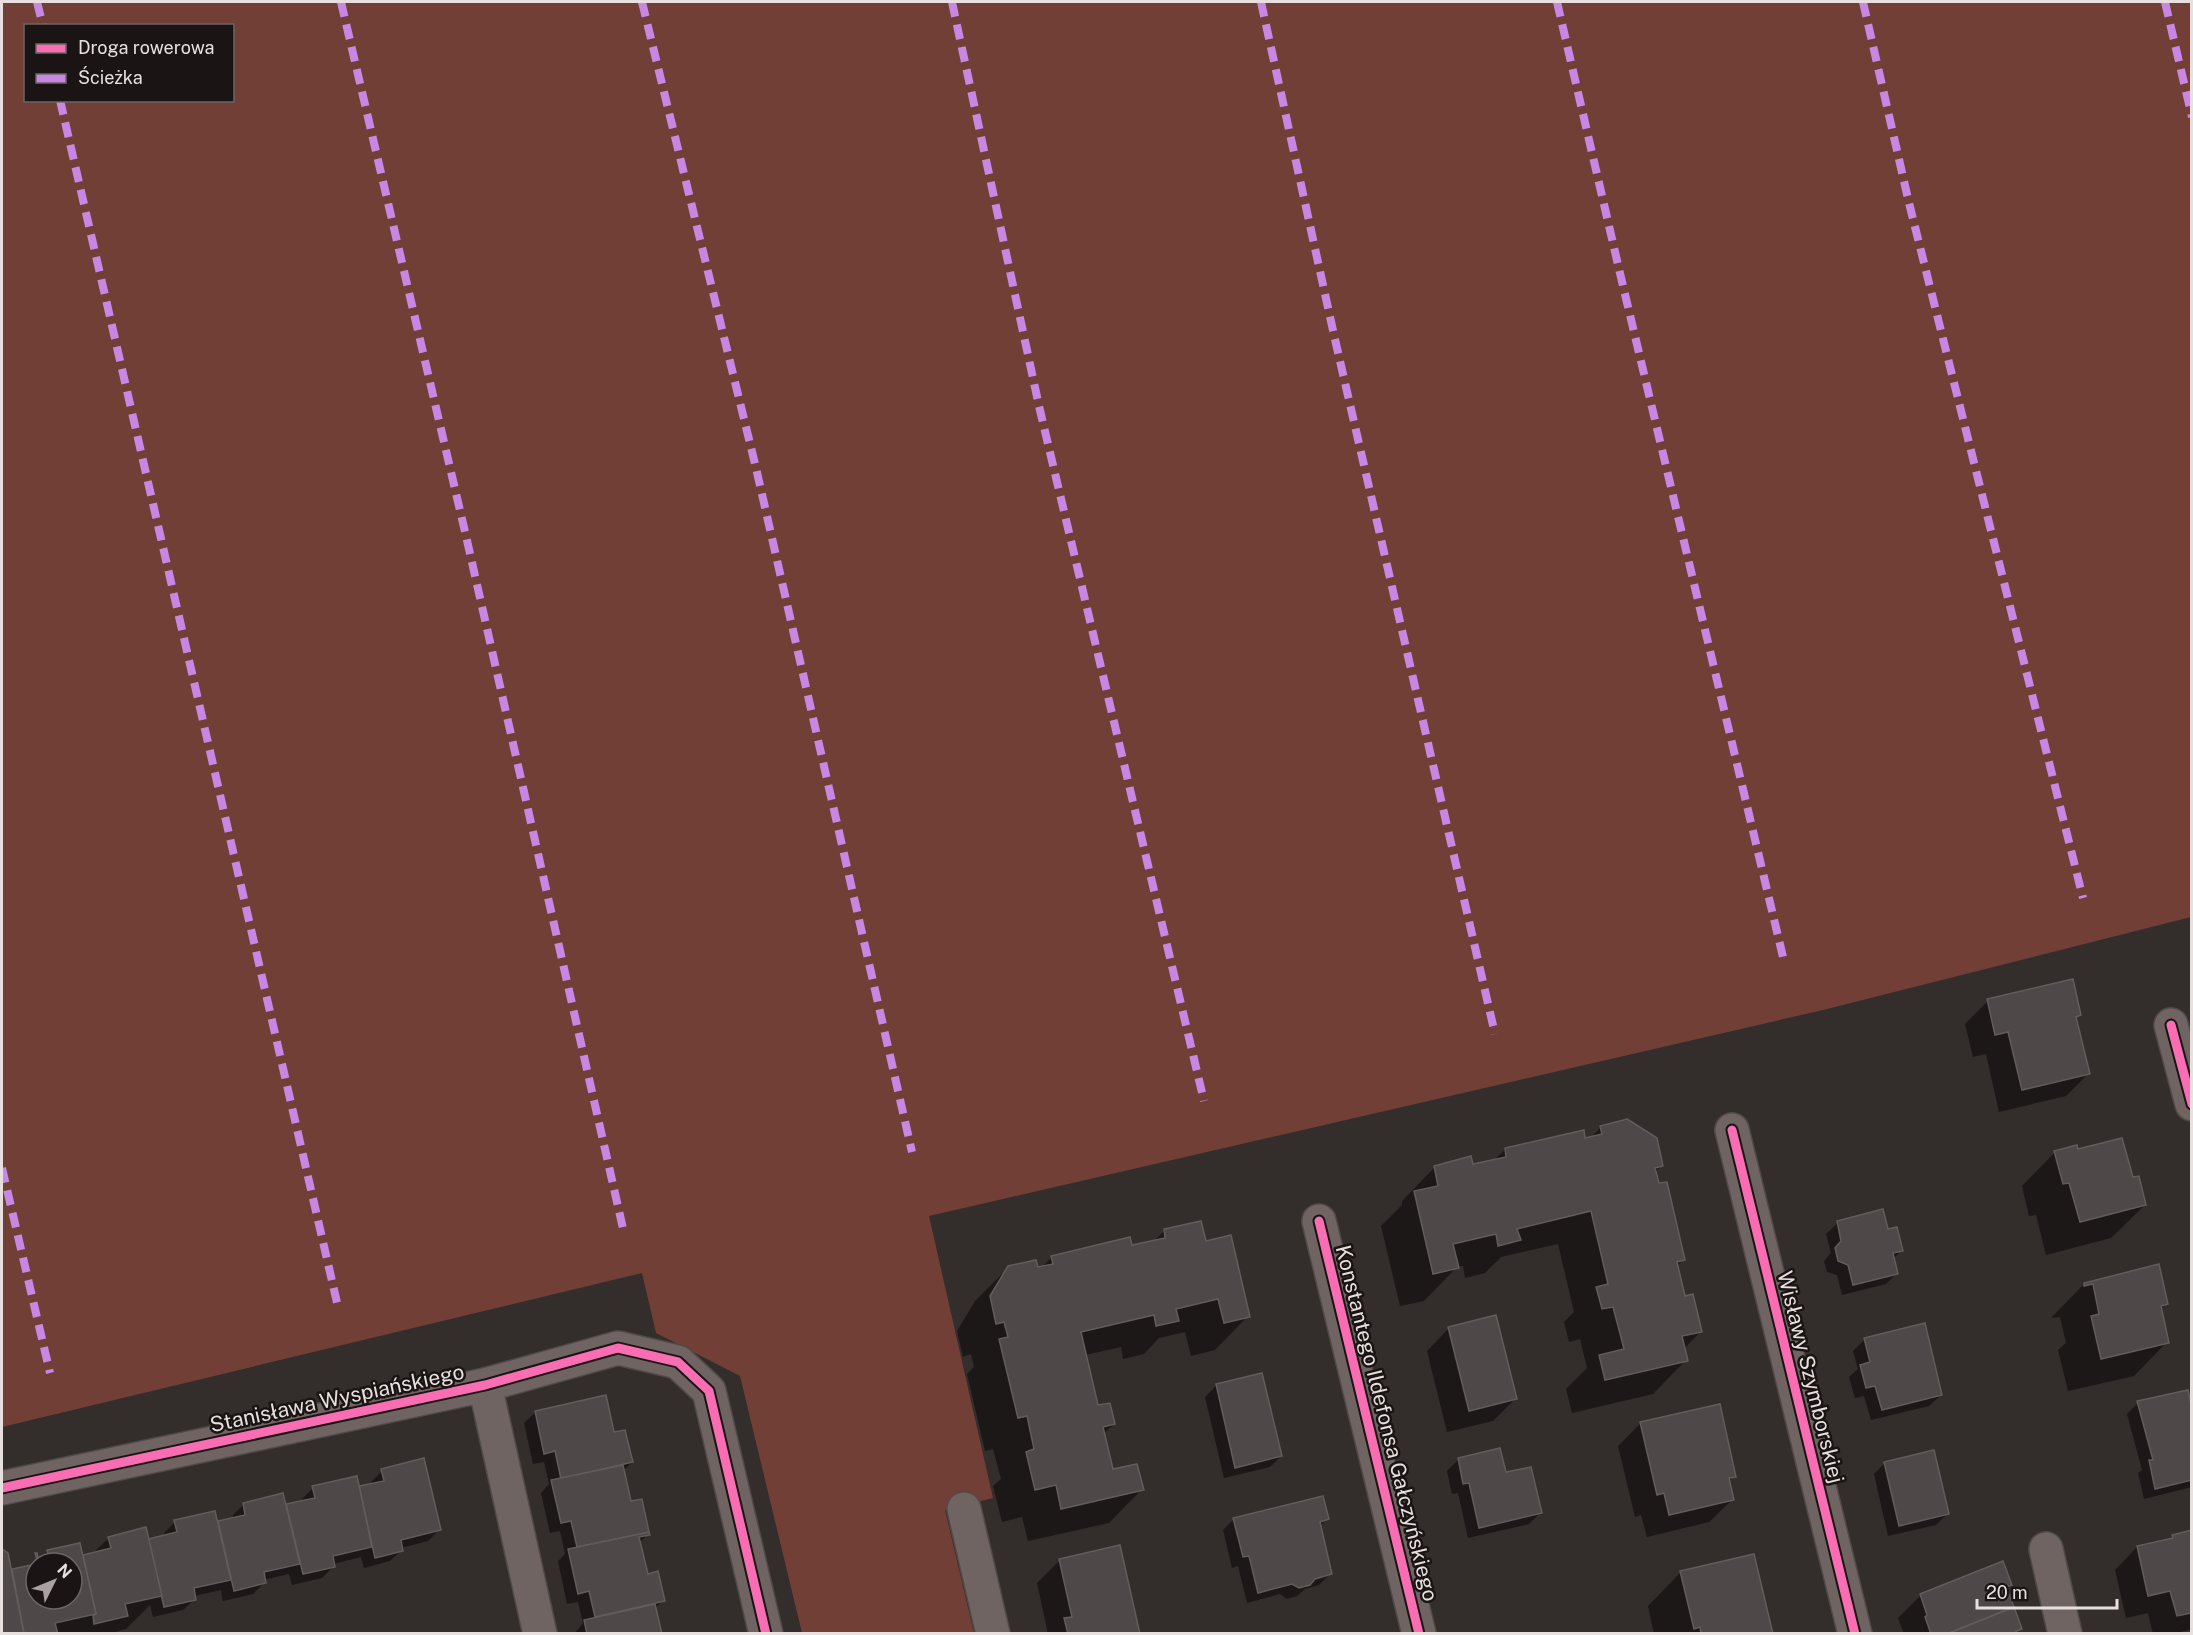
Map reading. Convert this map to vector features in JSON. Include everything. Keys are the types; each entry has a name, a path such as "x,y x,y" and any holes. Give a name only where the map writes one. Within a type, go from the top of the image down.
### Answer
{"street":[{"path":"2171,1025 2192,1104"},
{"name":"Wisławy Szymborskiej","path":"1731,1130 1855,1634"},
{"name":"Konstantego Ildefonsa Gałczyńskiego","path":"1319,1221 1419,1634"},
{"name":"Stanisława Wyspiańskiego","path":"2,1488 485,1385 618,1348 678,1362 709,1391 766,1634"},
{"path":"485,1385 540,1634"},
{"path":"964,1509 993,1634"},
{"path":"2046,1549 2065,1634"}],"shaded area":[{"path":"2,2 2191,2 2191,917 1823,1010 929,1216 993,1498 945,1510 974,1633 802,1633 740,1376 656,1333 642,1273 2,1427"}],"building":[{"path":"2073,979 2081,1015 2076,1017 2090,1074 2022,1090 2008,1032 1995,1035 1987,999"},
{"path":"1627,1119 1657,1138 1663,1166 1655,1168 1659,1183 1667,1182 1685,1260 1677,1262 1685,1296 1693,1294 1702,1332 1682,1336 1688,1361 1605,1380 1599,1355 1624,1349 1613,1307 1602,1309 1596,1287 1608,1284 1591,1211 1517,1229 1521,1240 1498,1246 1496,1234 1453,1244 1459,1268 1433,1274 1414,1191 1438,1186 1434,1166 1471,1156 1473,1164 1506,1157 1505,1148 1584,1130 1585,1138 1602,1134 1600,1126"},
{"path":"2122,1138 2133,1177 2139,1176 2146,1205 2080,1222 2069,1183 2063,1184 2054,1151 2077,1145 2078,1149"},
{"path":"1883,1209 1888,1229 1897,1227 1903,1251 1893,1253 1898,1274 1853,1285 1848,1265 1838,1261 1835,1248 1841,1241 1837,1221"},
{"path":"1201,1221 1206,1241 1231,1235 1250,1317 1224,1323 1218,1299 1176,1309 1179,1321 1156,1326 1154,1315 1081,1332 1098,1405 1110,1403 1115,1424 1103,1427 1113,1469 1137,1464 1144,1490 1061,1509 1056,1485 1035,1490 1026,1452 1034,1449 1027,1416 1018,1418 999,1339 1008,1337 1004,1322 996,1324 990,1296 1008,1266 1036,1260 1038,1267 1053,1264 1051,1256 1130,1237 1132,1245 1165,1238 1164,1229"},
{"path":"2159,1264 2168,1304 2161,1306 2169,1343 2101,1359 2091,1316 2099,1314 2093,1284 2084,1286 2084,1283"},
{"path":"1496,1315 1517,1399 1469,1411 1448,1327"},
{"path":"1925,1323 1942,1395 1882,1410 1875,1386 1866,1388 1860,1365 1870,1362 1864,1338"},
{"path":"1262,1373 1282,1456 1235,1468 1216,1384"},
{"path":"2188,1390 2192,1409 2192,1480 2155,1489 2149,1460 2153,1460 2137,1401"},
{"path":"606,1395 614,1432 625,1430 633,1462 561,1479 555,1451 544,1454 535,1411"},
{"path":"1720,1404 1736,1477 1729,1478 1734,1500 1669,1515 1664,1493 1657,1495 1640,1422"},
{"path":"1500,1448 1506,1472 1531,1467 1542,1513 1479,1528 1469,1483 1463,1484 1458,1458"},
{"path":"1934,1450 1949,1514 1899,1526 1884,1462"},
{"path":"424,1458 441,1530 401,1540 403,1551 375,1558 359,1486 384,1481 381,1469"},
{"path":"623,1465 631,1501 642,1499 649,1532 577,1547 571,1521 561,1523 551,1480"},
{"path":"357,1476 372,1547 333,1556 335,1567 303,1574 286,1504 315,1498 312,1486"},
{"path":"283,1493 300,1564 264,1572 266,1583 234,1591 218,1521 245,1515 243,1503"},
{"path":"1323,1496 1329,1519 1320,1522 1332,1574 1315,1579 1310,1585 1299,1588 1292,1584 1258,1593 1249,1556 1243,1557 1233,1518"},
{"path":"215,1511 231,1580 194,1588 196,1600 164,1607 148,1539 177,1532 174,1520"},
{"path":"146,1527 162,1596 125,1604 128,1616 94,1624 93,1615 96,1614 84,1555 111,1548 108,1537"},
{"path":"2192,1530 2192,1613 2177,1616 2170,1591 2148,1596 2137,1546 2173,1538 2172,1535"},
{"path":"649,1532 650,1535 639,1537 648,1574 658,1571 665,1601 595,1617 589,1591 578,1594 568,1549"},
{"path":"80,1543 82,1551 47,1550"},
{"path":"1120,1545 1140,1634 1068,1634 1064,1618 1072,1617 1059,1559"},
{"path":"2,1549 8,1553 24,1634 2,1634"},
{"path":"1754,1554 1773,1634 1701,1634 1700,1627 1694,1629 1680,1571"},
{"path":"84,1561 96,1614 55,1623 58,1634 24,1634 12,1569 24,1566 24,1611 84,1611"},
{"path":"2003,1561 2012,1585 2006,1587 2014,1607 1947,1634 1931,1634 1920,1594"},
{"path":"655,1604 662,1634 587,1634 584,1620"},
{"path":"2014,1607 2022,1629 2016,1631 2017,1634 1947,1634"}],"marked path":[{"path":"37,2 42,24"},
{"path":"341,2 466,536 624,1233"},
{"path":"642,2 756,468 912,1152"},
{"path":"952,2 1039,406 1204,1101"},
{"path":"1261,2 1334,335 1495,1034"},
{"path":"1557,2 1783,957"},
{"path":"1863,2 1909,203 2083,898"},
{"path":"2165,2 2192,117"},
{"path":"60,102 338,1307"},
{"path":"2,1168 50,1373"}],"cycle path":[{"path":"2171,1025 2192,1104"},
{"path":"1732,1130 1855,1634"},
{"path":"1319,1221 1419,1634"},
{"path":"2,1488 485,1385 618,1348 678,1362 709,1391 766,1634"}]}
